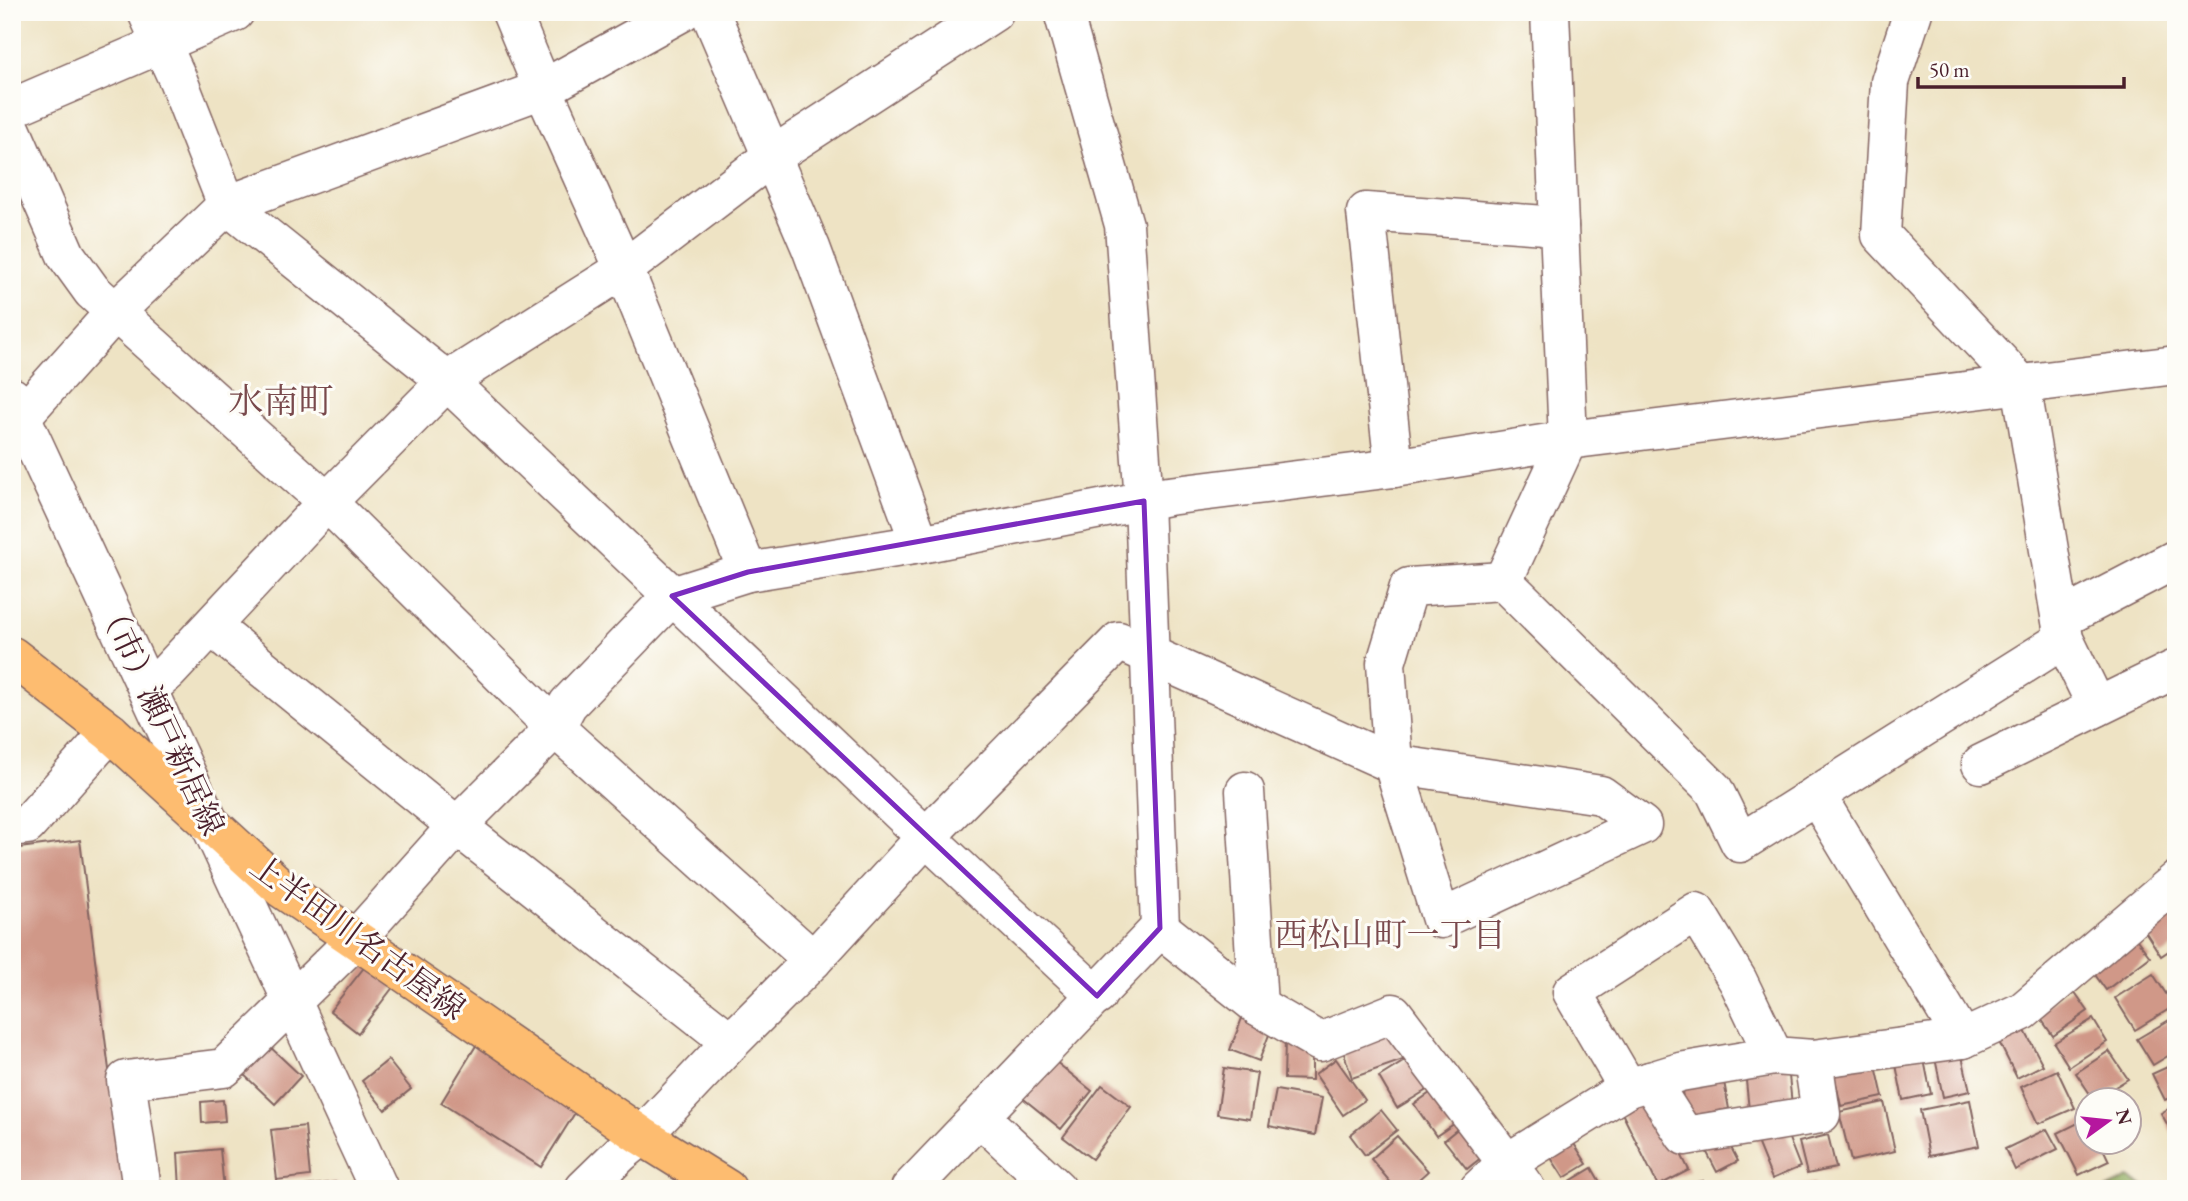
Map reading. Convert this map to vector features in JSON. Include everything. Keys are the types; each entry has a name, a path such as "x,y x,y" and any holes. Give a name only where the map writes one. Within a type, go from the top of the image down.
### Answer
{"main road":[{"name":"上半田川名古屋線","path":"12,656 110,732 281,888 642,1136 727,1189"}],"street":[{"path":"12,108 154,29 234,12"},
{"path":"511,12 624,269 748,572"},
{"path":"15,414 115,312 227,205 543,89 682,12"},
{"path":"710,12 811,248 920,544"},
{"path":"148,689 212,627 327,502 447,382 624,269 771,157 994,12"},
{"path":"910,1189 1160,928 1144,501 1124,225 1063,12"},
{"path":"1503,581 1568,440 1550,12"},
{"path":"1913,12 1890,82 1881,235 2021,384 2063,629 2097,707"},
{"path":"154,29 178,79 227,205 447,382 1097,996"},
{"path":"12,131 66,255 92,291 327,502 555,728 813,960"},
{"path":"1394,468 1366,212 1559,226"},
{"path":"142,1189 127,1080 224,1068 355,940 457,826 555,728 568,704 672,596 748,572 920,544 1144,501 1394,468 1568,440 2176,365"},
{"name":"（市）瀬戸新居線","path":"15,414 148,689 379,1189"},
{"path":"584,1189 642,1136 731,1041 813,960 926,837 1119,641 1393,764 1601,795 1642,825 1441,919 1393,764 1386,663 1409,586 1503,581 1714,790 1740,844 2063,629 2176,559"},
{"path":"212,627 457,826 731,1041"},
{"path":"1981,764 2174,670"},
{"path":"12,827 27,825 110,732"},
{"path":"1245,791 1258,1006"},
{"path":"1816,795 1963,1040"},
{"path":"1479,1189 1516,1176 1639,1084 1679,1072 1774,1056 1813,1059 1963,1040 2022,1011 2175,884"},
{"path":"1774,1056 1738,982 1696,912 1572,992 1639,1084 1685,1136 1821,1114 1813,1059"},
{"path":"1160,928 1258,1006 1320,1042 1393,1013 1516,1176"},
{"path":"979,1117 1057,1189"}],"highlighted area":[{"path":"1144,501 1160,928 1097,996 672,596 748,572"}],"green space":[{"path":"2128,1178 2150,1189 2106,1189"}],"building":[{"path":"80,840 124,1189 12,1189 12,849"},
{"path":"2176,906 2176,946 2161,956 2143,928"},
{"path":"2131,932 2150,957 2106,990 2088,965"},
{"path":"370,960 397,982 358,1033 330,1011"},
{"path":"2153,974 2174,1006 2135,1030 2115,998"},
{"path":"2072,988 2088,1011 2053,1036 2037,1013"},
{"path":"1244,1013 1273,1024 1259,1061 1230,1050"},
{"path":"2176,1016 2176,1051 2153,1065 2137,1039"},
{"path":"2093,1019 2107,1042 2069,1067 2054,1043"},
{"path":"1391,1026 1403,1060 1352,1078 1341,1044"},
{"path":"2024,1029 2043,1065 2017,1078 1999,1042"},
{"path":"1285,1041 1312,1041 1312,1080 1284,1079"},
{"path":"267,1044 301,1076 275,1104 241,1072"},
{"path":"477,1044 578,1108 541,1167 441,1103"},
{"path":"1960,1047 1970,1091 1943,1097 1934,1053"},
{"path":"2109,1051 2128,1079 2117,1086 2085,1086 2076,1073"},
{"path":"1923,1055 1931,1094 1903,1100 1895,1060"},
{"path":"1050,1057 1092,1091 1061,1129 1019,1095"},
{"path":"1411,1057 1430,1088 1397,1108 1379,1077"},
{"path":"1874,1057 1883,1097 1841,1106 1832,1066"},
{"path":"1336,1059 1365,1100 1343,1115 1315,1074"},
{"path":"388,1060 411,1089 385,1110 362,1081"},
{"path":"2176,1063 2176,1095 2165,1100 2152,1074"},
{"path":"1788,1066 1792,1105 1749,1110 1745,1071"},
{"path":"1224,1068 1257,1073 1250,1119 1217,1114"},
{"path":"2057,1070 2072,1102 2072,1109 2038,1124 2021,1087"},
{"path":"1722,1071 1729,1109 1686,1117 1680,1078"},
{"path":"1102,1085 1131,1107 1092,1159 1063,1137"},
{"path":"1439,1087 1461,1119 1436,1136 1414,1104"},
{"path":"1276,1090 1322,1098 1315,1135 1269,1126"},
{"path":"1650,1092 1689,1170 1658,1186 1619,1107"},
{"path":"223,1100 225,1121 202,1123 201,1102"},
{"path":"1970,1100 1979,1146 1929,1156 1920,1110"},
{"path":"1884,1102 1895,1151 1851,1161 1839,1112"},
{"path":"2176,1104 2176,1140 2161,1113"},
{"path":"1381,1110 1397,1130 1365,1155 1350,1135"},
{"path":"1466,1122 1489,1151 1467,1169 1444,1140"},
{"path":"305,1126 310,1176 277,1180 271,1130"},
{"path":"1784,1126 1800,1167 1772,1179 1755,1137"},
{"path":"2072,1126 2072,1156 2107,1156 2109,1161 2079,1175 2058,1133"},
{"path":"2047,1129 2058,1149 2015,1170 2005,1149"},
{"path":"1723,1132 1738,1161 1717,1172 1702,1143"},
{"path":"1828,1135 1836,1168 1807,1174 1799,1142"},
{"path":"1397,1136 1428,1171 1408,1189 1396,1189 1371,1159"},
{"path":"1569,1136 1587,1164 1564,1178 1546,1150"},
{"path":"220,1149 224,1189 180,1189 178,1153"},
{"path":"1592,1168 1604,1189 1557,1189"},
{"path":"1428,1180 1437,1189 1418,1189"},
{"path":"1703,1181 1704,1189 1664,1189 1664,1187"},
{"path":"337,1182 338,1189 297,1189 297,1187"},
{"path":"1814,1183 1815,1189 1792,1189 1792,1187"}],"district":[{"name":"水南町","path":"281,401"},
{"name":"西松山町一丁目","path":"1390,934"}]}
